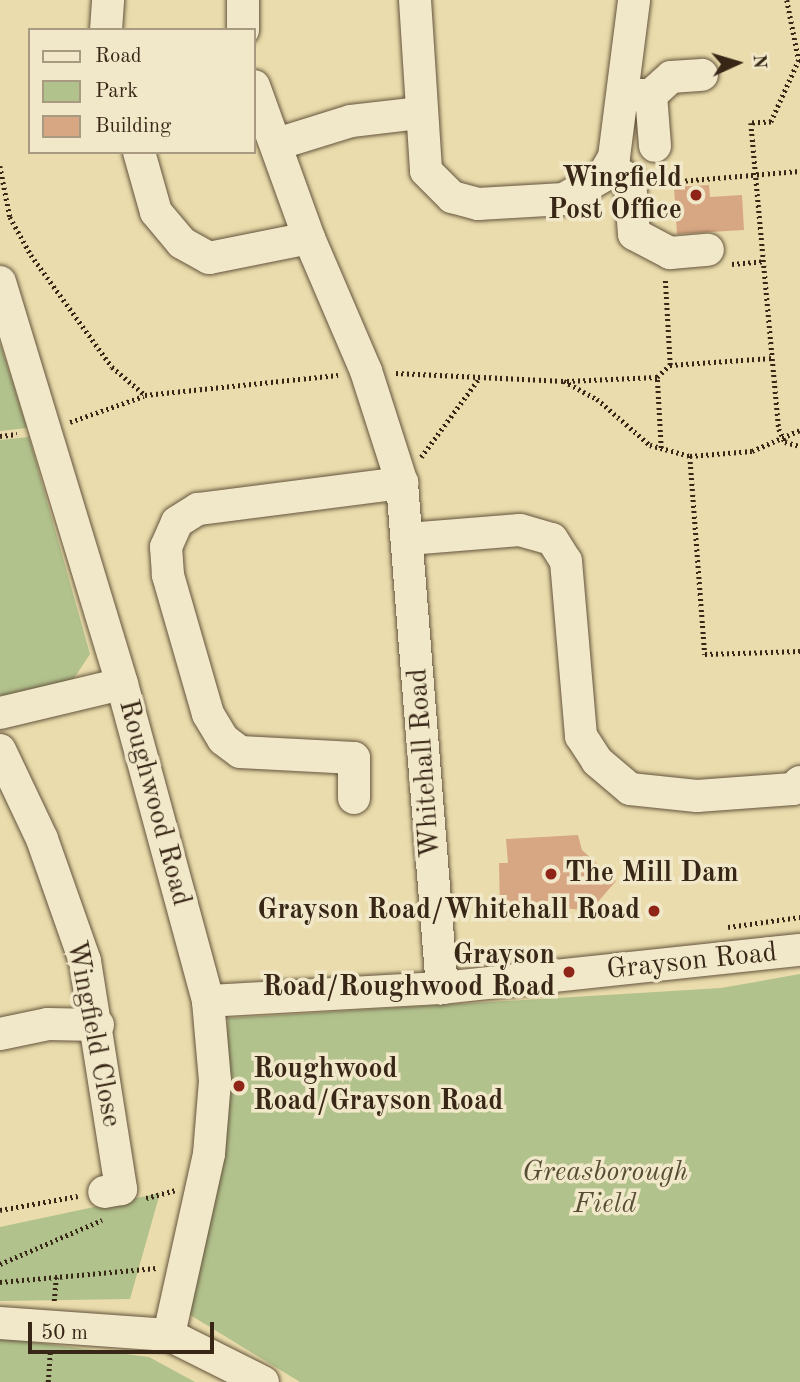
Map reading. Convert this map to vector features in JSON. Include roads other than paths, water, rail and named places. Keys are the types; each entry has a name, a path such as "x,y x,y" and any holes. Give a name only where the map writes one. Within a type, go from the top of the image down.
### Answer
{"street":[{"path":"106,28 108,0"},
{"path":"243,0 243,28"},
{"path":"415,0 419,113 426,171 464,203 564,199 609,167 638,95 671,77 702,75"},
{"path":"634,0 638,95 665,150"},
{"name":"Whitehall Road","path":"256,91 309,238 366,372 402,483 442,988"},
{"path":"276,144 351,121 419,113"},
{"path":"140,154 156,212 182,243 209,258 309,238"},
{"path":"609,167 630,180 634,234 670,253 708,250"},
{"name":"Roughwood Road","path":"0,282 122,684 208,1001 215,1081 201,1195 169,1335"},
{"path":"354,798 354,758 240,752 223,739 208,714 168,575 166,547 177,522 198,509 402,483"},
{"path":"408,539 520,530 552,539 566,562 581,736 597,761 630,789 697,796 793,789 800,782"},
{"path":"0,713 122,684"},
{"name":"Wingfield Close","path":"0,750 76,936 98,1026 117,1197"},
{"name":"Grayson Road","path":"208,1001 442,988 800,950"},
{"path":"0,1034 48,1024 98,1026"},
{"path":"0,1323 169,1335 263,1382"}],"place":[{"name":"Wingfield Post Office","path":"696,195"},
{"name":"The Mill Dam","path":"551,874"},
{"name":"Grayson Road/Whitehall Road","path":"654,911"},
{"name":"Grayson Road/Roughwood Road","path":"569,972"},
{"name":"Roughwood Road/Grayson Road","path":"239,1086"}],"park label":[{"name":"Greasborough Field","path":"605,1189"}]}
